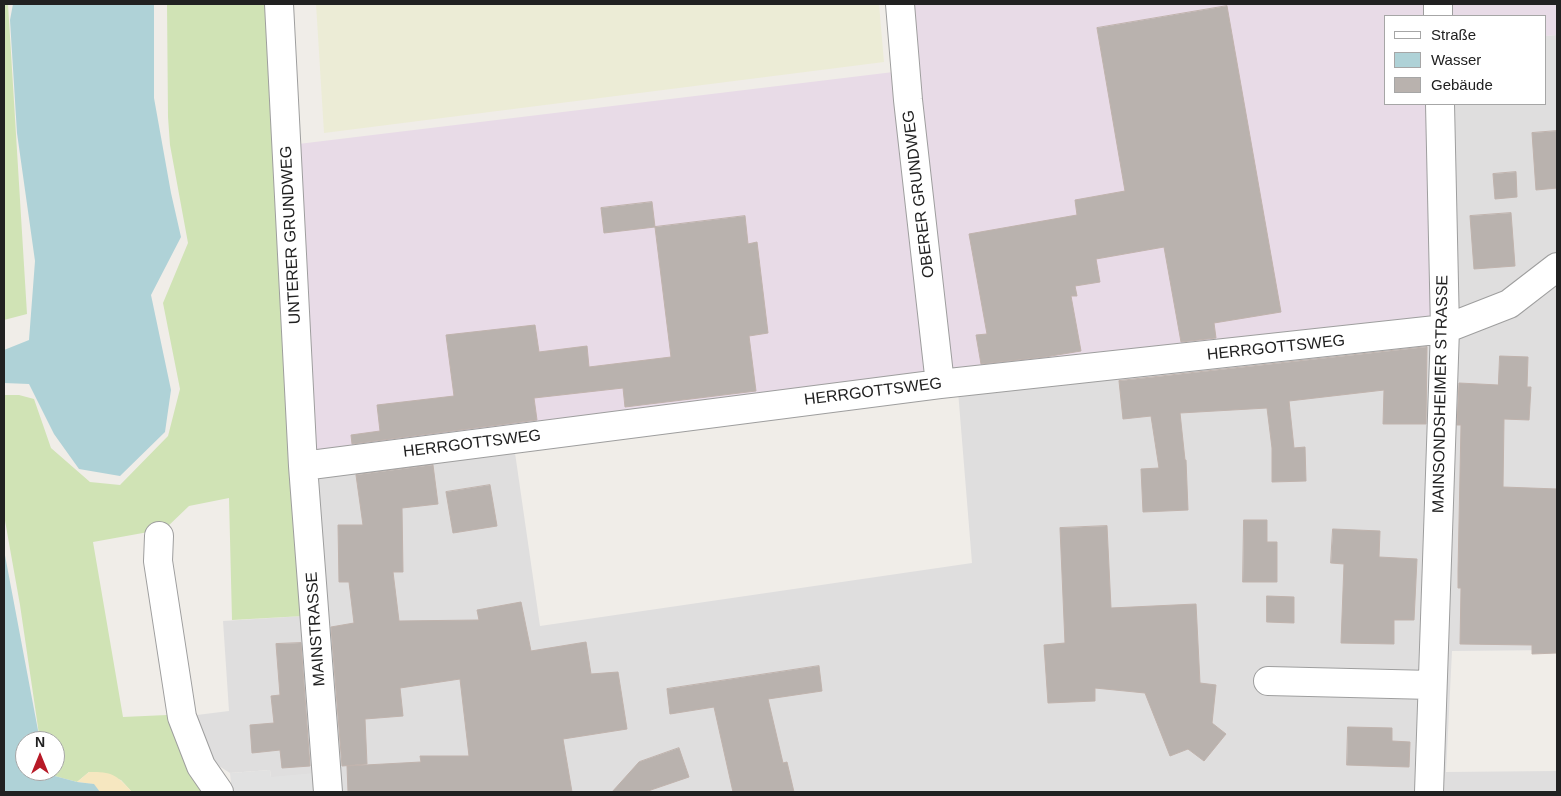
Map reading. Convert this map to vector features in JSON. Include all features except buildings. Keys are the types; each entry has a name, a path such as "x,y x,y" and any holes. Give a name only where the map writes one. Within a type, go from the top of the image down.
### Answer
{"street":[{"name":"UNTERER GRUNDWEG","path":"279,4 303,466"},
{"name":"OBERER GRUNDWEG","path":"900,4 908,100 940,384"},
{"name":"MAINSONDSHEIMER STRASSE","path":"1429,792 1445,330 1440,105"},
{"name":"HERRGOTTSWEG","path":"303,466 940,384 1445,330 1509,304 1557,267"},
{"name":"MAINSTRASSE","path":"303,466 328,792"},
{"path":"159,536 158,561 182,717 201,766 219,792"},
{"path":"1268,681 1432,685"}],"shaded area":[{"path":"905,4 1557,4 1557,35 1546,36 1546,15 1384,15 1384,105 1452,105 1456,336 307,469 290,145 910,70"},
{"path":"1557,35 1557,650 1452,651 1446,772 1557,771 1557,792 317,792 271,777 270,770 230,773 211,761 189,716 229,711 223,621 303,616 293,472 514,446 540,626 972,563 958,391 1451,105 1546,105 1546,36"},
{"path":"270,770 271,777 315,773 317,792 232,792 230,773"}],"green space":[{"path":"4,4 8,4 27,314 4,320"},
{"path":"167,4 268,4 303,616 232,620 229,498 189,506 165,529 93,542 123,717 167,715 172,718 176,742 206,792 132,792 121,780 89,772 77,782 65,779 65,731 39,731 20,605 4,515 4,395 19,395 34,399 51,448 90,482 120,485 168,436 180,389 163,303 188,243 170,145"},
{"path":"316,4 879,4 884,62 324,133"}],"sand":[{"path":"89,772 113,775 122,781 132,792 100,792 93,784 77,782"}],"water":[{"path":"13,4 154,4 154,98 181,237 151,295 171,390 165,432 120,476 79,469 54,434 29,384 4,383 4,350 29,340 35,261 17,133 10,20"},
{"path":"4,550 38,731 15,731 15,781 65,781 65,779 94,784 100,792 4,792"}]}
